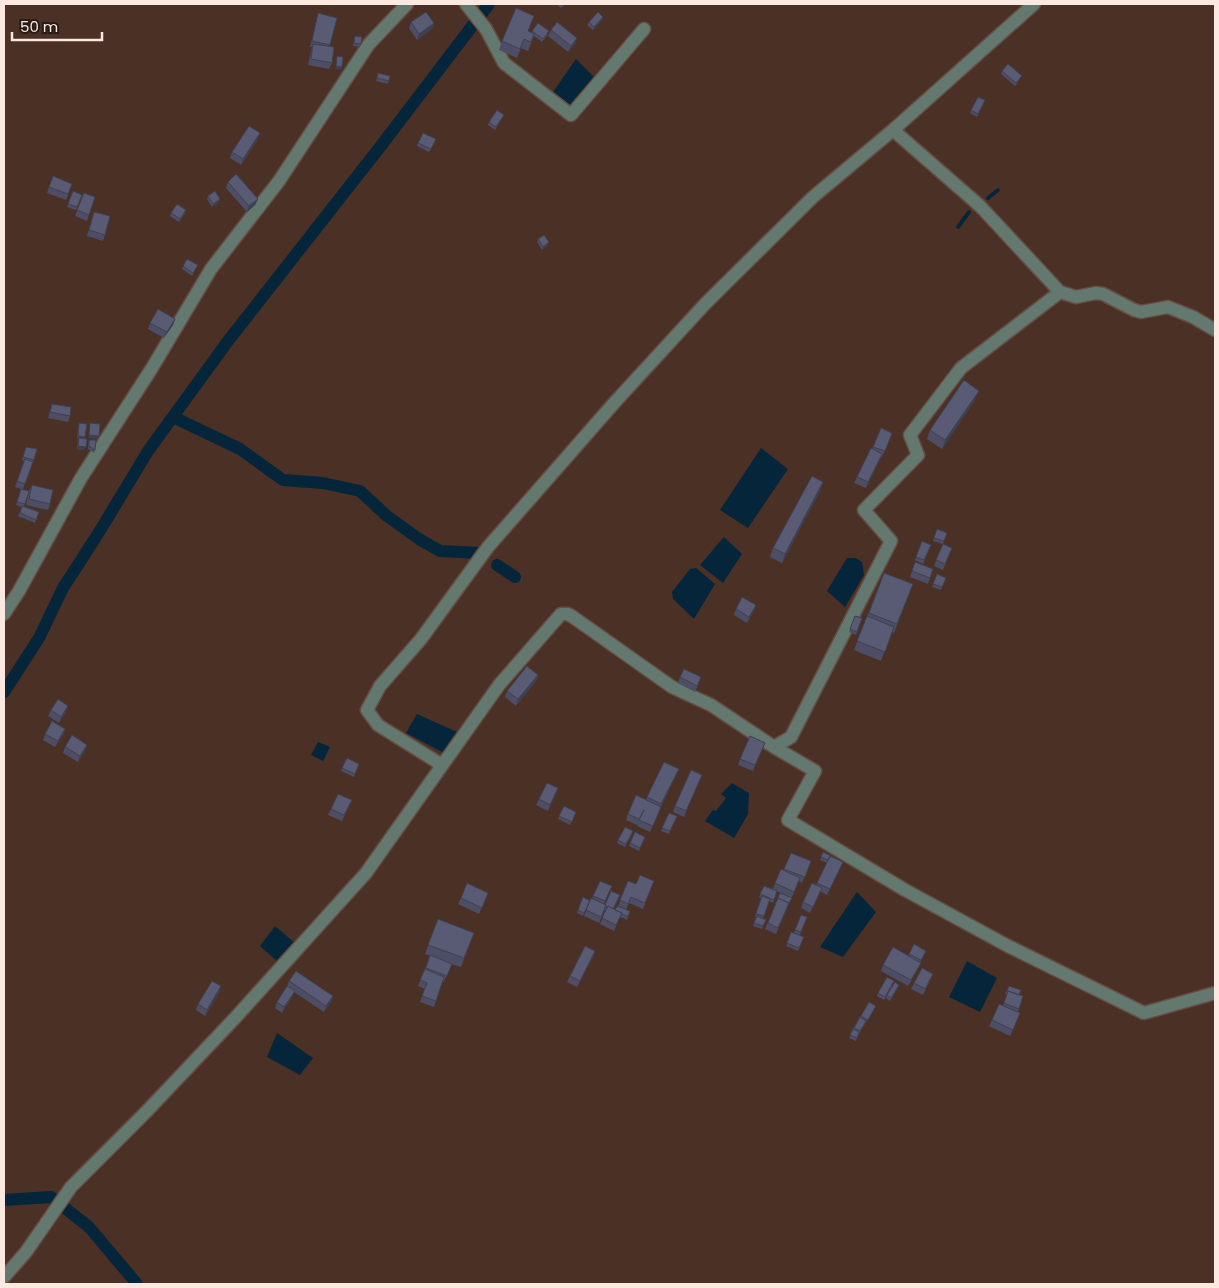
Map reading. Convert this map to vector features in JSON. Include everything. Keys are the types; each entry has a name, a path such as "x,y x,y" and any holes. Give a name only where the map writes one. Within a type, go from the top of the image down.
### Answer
{"street":[{"path":"4,614 19,591 81,478 152,368 211,268 279,180 369,44 407,4"},
{"path":"466,4 486,29 504,63 571,115 644,29"},
{"path":"442,765 378,725 368,710 380,686 421,639 481,556 521,508 705,304 812,197 892,130 1034,4"},
{"path":"892,130 980,206 1060,292 1076,297 1096,293 1103,294 1141,312 1168,307 1192,317 1215,330"},
{"path":"774,747 791,737 891,541 864,510 918,455 910,435 961,368 1060,292"},
{"path":"4,1277 26,1252 71,1187 235,1018 366,873 499,685 561,614 568,614 573,617 672,687 711,705 774,747 815,771 788,820 905,890 1008,946 1144,1013 1215,993"}],"water":[{"path":"576,59 596,79 570,109 551,95"},
{"path":"761,448 788,469 748,528 720,510"},
{"path":"724,537 742,554 723,583 700,565"},
{"path":"847,558 856,558 862,562 864,575 845,607 827,591"},
{"path":"696,568 715,584 694,619 673,599 672,592 690,569"},
{"path":"417,714 457,732 446,754 406,733"},
{"path":"318,742 330,747 323,761 311,755"},
{"path":"732,783 749,793 748,814 734,838 705,821 713,810 716,811 726,798 721,794"},
{"path":"857,892 876,912 843,957 820,947"},
{"path":"275,926 295,943 278,962 260,946"},
{"path":"967,961 997,978 980,1012 949,997"},
{"path":"277,1033 313,1058 300,1075 267,1057"}],"building":[{"path":"516,8 534,16 528,31 534,34 531,42 524,39 520,49 502,41"},
{"path":"426,12 434,23 419,34 411,22"},
{"path":"598,12 603,17 594,27 589,22"},
{"path":"318,13 337,18 330,45 312,41"},
{"path":"557,22 577,38 571,46 551,30"},
{"path":"538,23 549,31 543,39 532,31"},
{"path":"355,36 362,37 361,44 354,43"},
{"path":"313,44 334,47 332,63 311,59"},
{"path":"337,56 343,57 342,67 336,66"},
{"path":"1008,64 1022,76 1016,83 1002,71"},
{"path":"378,73 390,76 389,81 377,78"},
{"path":"978,97 985,100 978,114 971,110"},
{"path":"497,110 504,115 496,127 489,122"},
{"path":"249,126 260,133 243,159 232,152"},
{"path":"423,133 436,139 431,149 418,143"},
{"path":"236,174 258,199 249,206 228,182"},
{"path":"53,176 72,184 68,194 49,187"},
{"path":"73,191 82,195 77,207 68,204"},
{"path":"215,191 220,199 213,204 208,196"},
{"path":"84,193 95,197 89,215 77,210"},
{"path":"177,204 186,210 180,219 171,213"},
{"path":"94,212 110,216 105,235 89,230"},
{"path":"544,235 549,242 543,247 538,239"},
{"path":"187,259 198,265 193,273 183,266"},
{"path":"158,309 175,319 167,332 150,323"},
{"path":"964,380 979,391 945,440 930,430"},
{"path":"52,404 71,407 70,416 50,412"},
{"path":"79,423 87,424 85,437 78,436"},
{"path":"90,423 100,424 99,436 89,435"},
{"path":"881,428 892,433 885,451 873,447"},
{"path":"79,438 87,439 86,447 78,446"},
{"path":"89,440 96,440 95,450 89,446"},
{"path":"26,447 37,449 34,460 23,457"},
{"path":"871,448 882,454 868,482 857,477"},
{"path":"25,459 33,462 25,484 17,481"},
{"path":"812,476 823,482 785,554 773,548"},
{"path":"32,485 53,490 50,504 29,499"},
{"path":"21,489 29,491 25,504 17,502"},
{"path":"22,506 39,512 36,520 20,513"},
{"path":"937,529 947,533 944,541 934,538"},
{"path":"922,541 931,545 924,560 916,557"},
{"path":"943,544 952,548 945,564 936,560"},
{"path":"915,562 933,569 930,578 912,571"},
{"path":"884,573 913,584 897,624 869,613"},
{"path":"937,574 946,578 942,587 933,584"},
{"path":"742,597 756,605 749,617 736,609"},
{"path":"855,616 862,618 857,632 850,629"},
{"path":"867,616 894,627 885,652 857,641"},
{"path":"527,666 538,675 518,699 507,691"},
{"path":"684,669 701,677 697,686 680,677"},
{"path":"58,699 68,706 61,717 51,710"},
{"path":"52,721 65,729 58,741 45,734"},
{"path":"72,735 87,745 80,756 65,747"},
{"path":"750,736 765,743 755,765 740,759"},
{"path":"347,758 359,764 355,774 342,768"},
{"path":"664,762 679,769 661,804 647,797"},
{"path":"691,770 702,775 686,811 675,806"},
{"path":"547,783 558,788 550,805 539,799"},
{"path":"338,794 352,800 344,815 331,809"},
{"path":"636,795 661,807 653,826 639,820 644,810 639,819 628,814"},
{"path":"564,806 576,812 572,822 559,816"},
{"path":"669,813 677,816 670,831 662,828"},
{"path":"625,827 633,831 626,844 618,840"},
{"path":"635,832 645,837 640,848 630,843"},
{"path":"823,852 831,856 828,860 821,857"},
{"path":"791,853 811,861 805,877 784,869"},
{"path":"830,856 843,862 830,889 817,883"},
{"path":"781,869 800,878 794,892 775,883"},
{"path":"640,875 654,881 645,903 631,897 628,904 620,900 628,881 636,884"},
{"path":"600,881 612,886 605,901 593,896"},
{"path":"467,883 488,893 482,908 461,898"},
{"path":"812,883 822,888 813,907 803,902"},
{"path":"764,886 777,891 774,900 760,894"},
{"path":"611,891 620,895 613,909 608,906 607,908 605,905"},
{"path":"780,893 792,898 788,905 789,903 778,898 777,900"},
{"path":"762,896 770,899 764,916 756,914"},
{"path":"583,897 590,901 584,913 578,910"},
{"path":"591,898 606,905 601,917 586,910"},
{"path":"778,898 789,903 778,928 768,923"},
{"path":"608,906 622,913 616,925 602,918"},
{"path":"617,906 630,911 628,916 615,910"},
{"path":"801,915 807,917 801,932 795,930"},
{"path":"757,916 766,920 763,926 754,923"},
{"path":"438,919 474,933 464,958 428,945"},
{"path":"791,932 804,937 799,948 787,943"},
{"path":"914,944 926,951 921,960 909,954"},
{"path":"585,946 595,951 580,981 570,976"},
{"path":"893,947 921,963 911,980 883,965"},
{"path":"430,955 452,964 447,976 426,968"},
{"path":"922,968 933,974 925,989 914,983"},
{"path":"425,969 444,977 436,1001 422,996 427,983 420,980"},
{"path":"296,971 333,996 326,1006 289,981"},
{"path":"887,977 894,981 885,997 878,993"},
{"path":"212,981 221,986 207,1010 198,1004"},
{"path":"895,982 899,985 891,998 887,995"},
{"path":"287,986 295,991 284,1007 277,1002"},
{"path":"1009,986 1021,990 1019,995 1008,992 1007,991"},
{"path":"1008,991 1023,996 1019,1009 1004,1003"},
{"path":"869,1002 876,1006 868,1020 861,1016"},
{"path":"999,1004 1020,1013 1013,1030 992,1020"},
{"path":"860,1017 866,1021 860,1031 854,1028"},
{"path":"853,1029 859,1032 857,1038 850,1035"}],"waterway":[{"path":"4,692 39,638 63,588 148,451 228,341 489,4"},
{"path":"988,198 998,190"},
{"path":"958,227 969,212"},
{"path":"173,417 240,449 283,480 323,483 360,491 387,516 419,539 440,551 481,553"},
{"path":"497,565 515,577"},
{"path":"4,1200 51,1197 89,1227 137,1284"}]}
